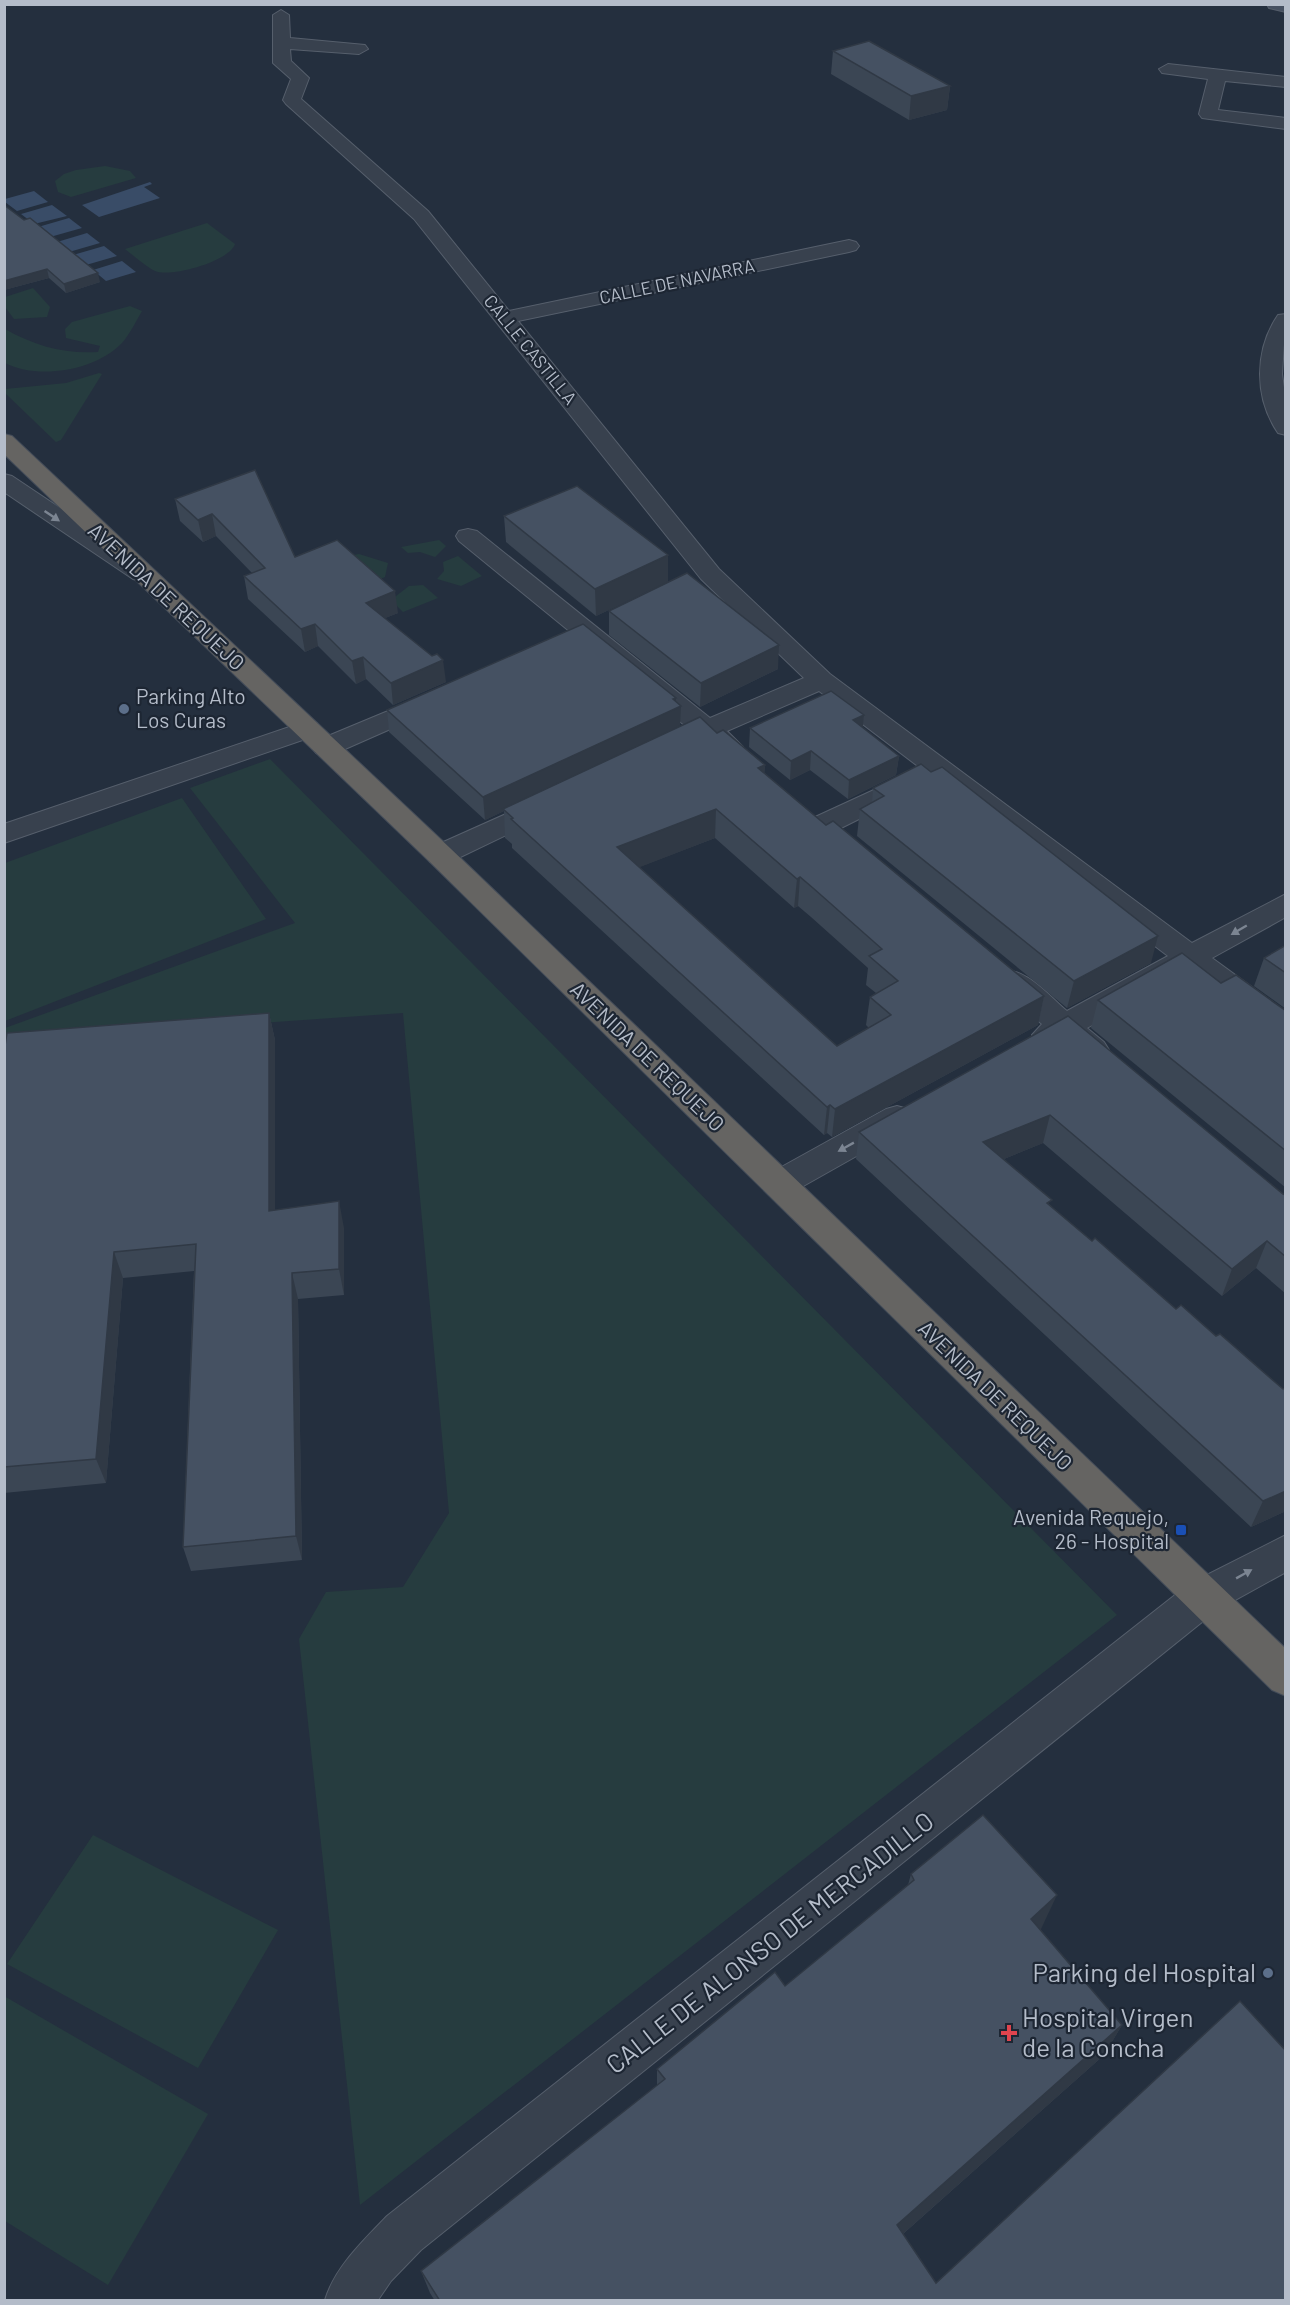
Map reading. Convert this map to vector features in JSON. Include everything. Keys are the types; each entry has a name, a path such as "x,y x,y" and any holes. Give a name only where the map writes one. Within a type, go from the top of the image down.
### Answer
{"highway":[{"name":"AVENIDA DE REQUEJO","path":"4,441 440,855 1286,1677"}],"main road":[{"path":"1275,4 1286,7"}],"street":[{"name":"CALLE CASTILLA","path":"281,15 282,63 300,78 292,100 421,215 504,318 700,578 821,680 1286,1029"},
{"path":"281,43 359,49"},
{"path":"1168,69 1280,82 1266,121"},
{"path":"1218,75 1208,114 1286,124"},
{"name":"CALLE DE NAVARRA","path":"504,318 849,246"},
{"path":"1286,320 1278,334 1268,371 1276,411 1286,428"},
{"path":"4,481 51,516 143,575"},
{"path":"468,536 598,627 707,729 746,762"},
{"path":"556,646 598,627"},
{"path":"670,747 821,680"},
{"path":"4,834 316,738 452,692"},
{"path":"850,848 814,818 938,768"},
{"path":"440,855 566,795"},
{"path":"1021,1049 1286,904"},
{"path":"988,962 1116,1069"},
{"path":"779,1184 919,1106"},
{"name":"CALLE DE ALONSO DE MERCADILLO","path":"362,2294 404,2233 1203,1597 1286,1552"}],"green space":[{"path":"105,166 130,171 136,178 71,197 58,192 55,181 64,174"},
{"path":"207,223 235,244 231,250 212,262 186,270 163,273 143,264 125,249"},
{"path":"33,288 50,307 47,317 14,319 5,307 5,297"},
{"path":"130,306 142,311 130,332 111,353 97,360 66,370 49,372 18,368 5,363 5,329 50,348 73,352 98,352 100,346 66,338 65,329 72,322"},
{"path":"102,374 61,440 56,442 5,393 5,389 66,383"},
{"path":"439,540 446,546 435,557 420,552 408,553 401,547"},
{"path":"359,554 388,563 385,577 371,583 342,557"},
{"path":"458,556 482,576 461,586 437,579 444,571 443,562"},
{"path":"423,585 438,598 403,612 391,600 409,586"},
{"path":"270,759 1117,1615 360,2205 299,1639 326,1592 403,1587 449,1513 403,1013 5,1041 5,1028 295,923 190,788"},
{"path":"182,798 266,919 5,1021 5,863"},
{"path":"93,1835 278,1930 198,2068 7,1964"},
{"path":"4,1996 208,2114 108,2285 5,2221"}],"water":[{"path":"150,182 152,184 144,187 160,198 99,217 82,205"},
{"path":"34,191 48,202 17,211 5,202 5,199"},
{"path":"52,205 67,216 34,224 21,214"},
{"path":"69,218 82,228 50,237 38,227"},
{"path":"87,233 100,243 69,252 57,242"},
{"path":"104,246 117,256 86,265 73,255"},
{"path":"122,261 136,272 106,281 93,270"}],"building":[{"path":"869,41 950,86 911,96 833,51"},
{"path":"4,205 24,220 30,218 98,273 64,284 47,269 4,281"},
{"path":"255,470 295,557 337,540 395,591 366,603 432,656 437,654 443,660 391,683 363,657 352,661 315,624 301,629 244,576 265,568 212,514 198,520 175,499"},
{"path":"577,486 668,555 595,589 504,516"},
{"path":"687,573 779,645 701,683 609,611"},
{"path":"583,624 676,698 673,699 681,706 483,797 387,710"},
{"path":"831,691 864,715 853,720 899,756 849,780 811,751 791,761 750,728"},
{"path":"700,717 717,733 723,730 765,765 758,768 826,825 833,821 1044,996 835,1109 830,1105 827,1107 511,819 513,818 503,809","holes":["716,809 797,879 800,877 882,949 869,956 898,981 870,997 891,1015 837,1046 617,847"]},
{"path":"921,764 931,772 942,767 1158,936 1074,981 860,809 884,796 873,788"},
{"path":"1286,945 1286,973 1264,958"},
{"path":"1182,953 1221,983 1236,975 1286,1011 1286,1151 1098,1000"},
{"path":"269,1013 269,1211 339,1201 339,1269 292,1273 296,1536 183,1547 196,1244 114,1252 96,1459 4,1467 4,1052 7,1033"},
{"path":"1068,1016 1286,1195 1286,1257 1267,1241 1232,1269 1050,1115 983,1142 1052,1200 1047,1203 1092,1241 1095,1238 1176,1309 1181,1305 1216,1336 1220,1334 1283,1389 1286,1388 1286,1491 1263,1501 859,1132"},
{"name":"Hospital Virgen de la Concha","path":"983,1815 1057,1895 1031,1919 1122,2025 897,2225 936,2283 1240,2001 1286,2051 1286,2301 440,2301 421,2271 665,2079 657,2069 775,1972 785,1986 914,1880 911,1874"}],"place":[{"name":"Parking Alto Los Curas","path":"124,709"},
{"name":"Avenida Requejo, 26 - Hospital","path":"1181,1530"},
{"name":"Parking del Hospital","path":"1268,1973"},
{"name":"Hospital Virgen de la Concha","path":"1009,2033"}]}
